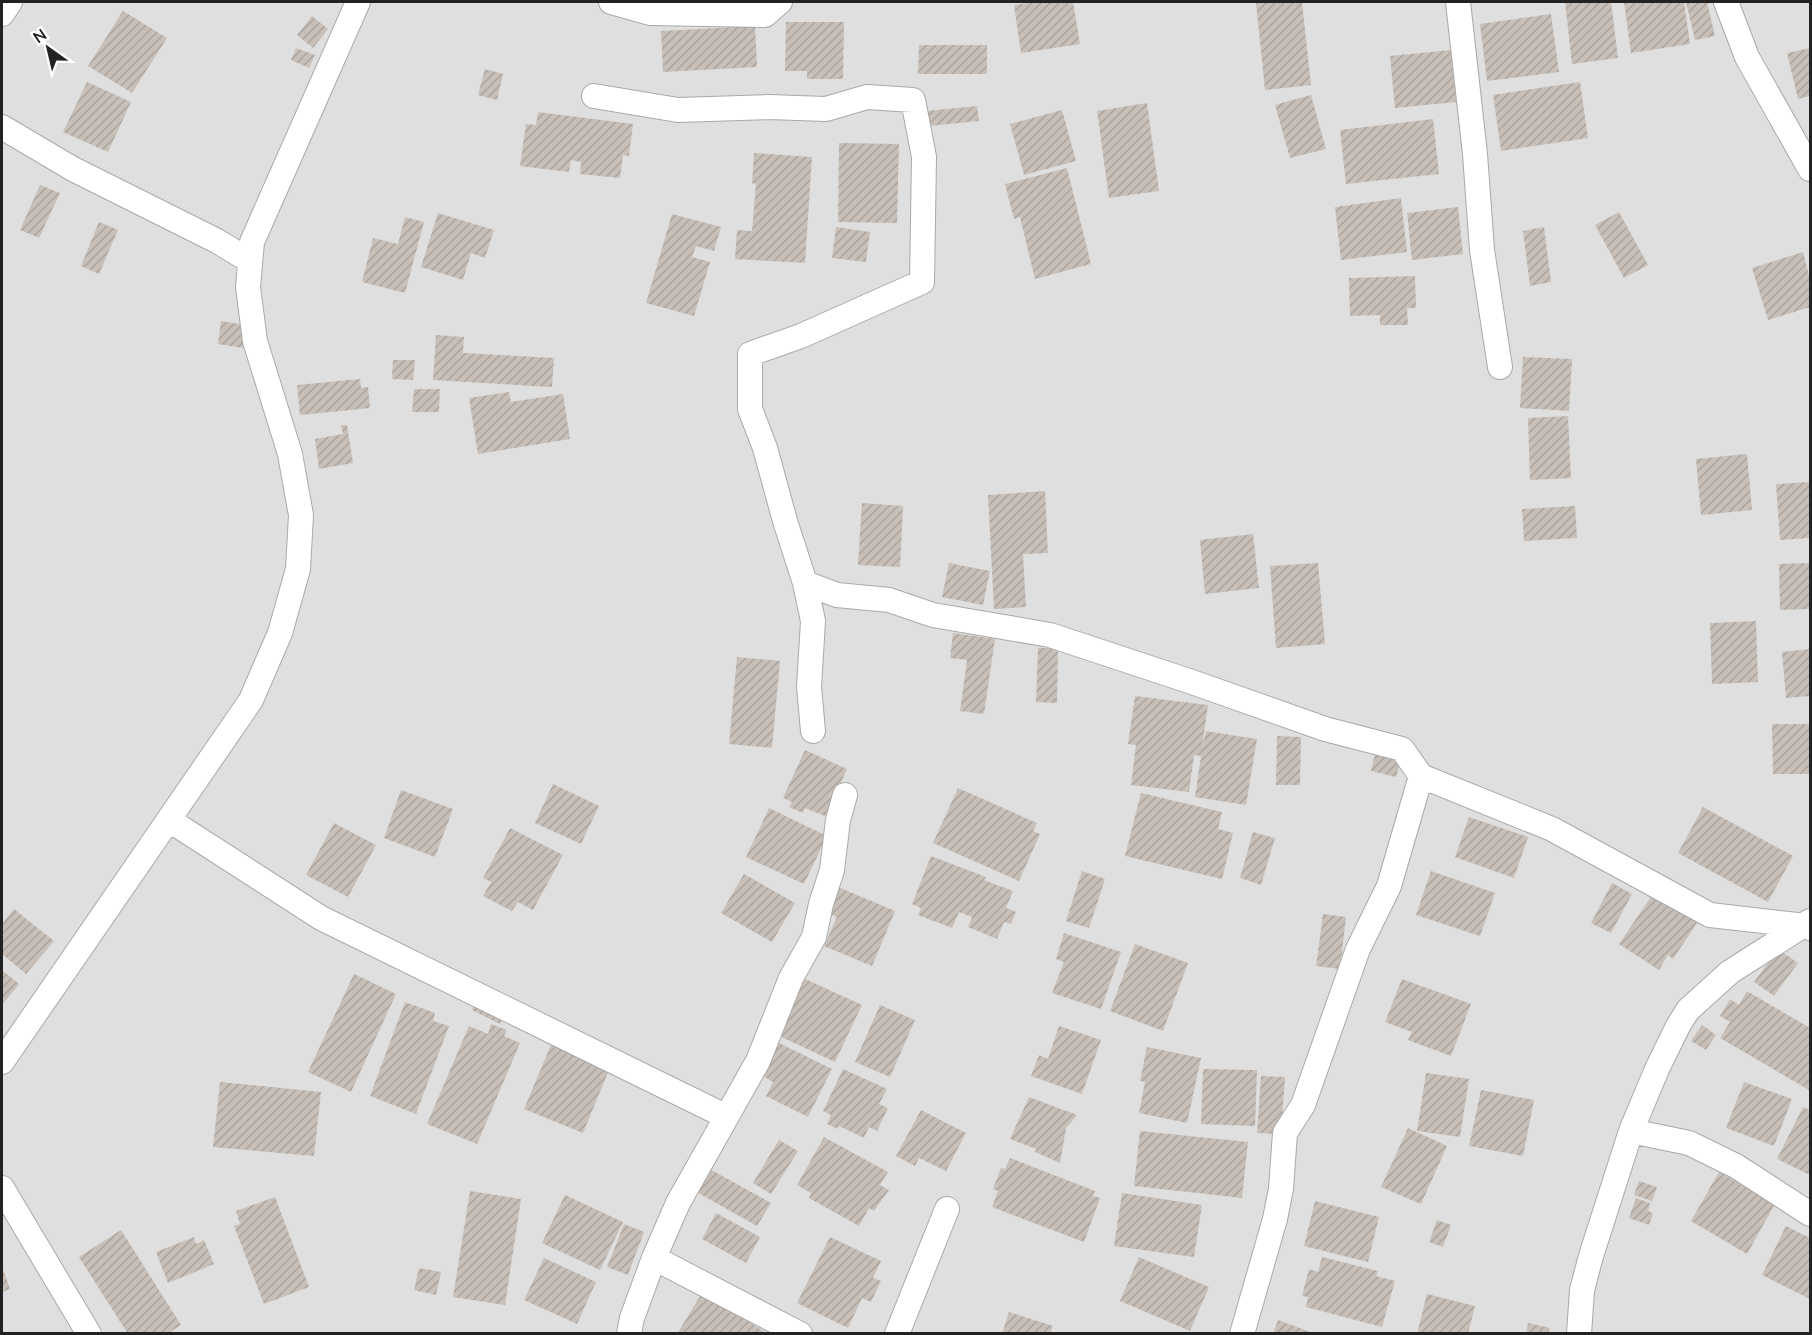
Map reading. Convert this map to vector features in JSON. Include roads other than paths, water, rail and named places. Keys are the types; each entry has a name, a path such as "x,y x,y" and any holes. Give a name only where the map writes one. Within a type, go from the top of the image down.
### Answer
{"street":[{"path":"2,14 10,2"},
{"path":"2,1062 251,700 280,633 298,569 302,514 290,454 255,341 248,287 252,242 358,2"},
{"path":"611,2 650,13 765,15 780,2"},
{"path":"1458,2 1475,154 1482,250 1500,367"},
{"path":"1725,2 1747,57 1810,169"},
{"path":"594,96 678,110 769,107 826,109 867,97 914,100 924,157 922,282 801,336 750,354 750,409 765,448 805,583 813,621 809,687 813,731"},
{"path":"2,128 73,169 217,241 250,261"},
{"path":"805,583 837,595 889,600 933,615 1050,636 1189,681 1325,729 1402,749 1421,776 1552,829 1710,915 1809,925"},
{"path":"1242,1334 1275,1219 1281,1189 1285,1133 1304,1105 1358,950 1389,886 1421,776"},
{"path":"629,1334 632,1318 654,1258 678,1203 724,1116 758,1061 791,978 814,938 821,904 832,870 838,820 845,795"},
{"path":"169,820 321,918 724,1116"},
{"path":"1579,1334 1582,1290 1631,1131 1657,1069 1688,1010 1730,972 1809,925"},
{"path":"1631,1131 1689,1143 1736,1166 1810,1215"},
{"path":"2,1188 89,1334"},
{"path":"897,1334 947,1209"},
{"path":"654,1258 800,1334"}]}
